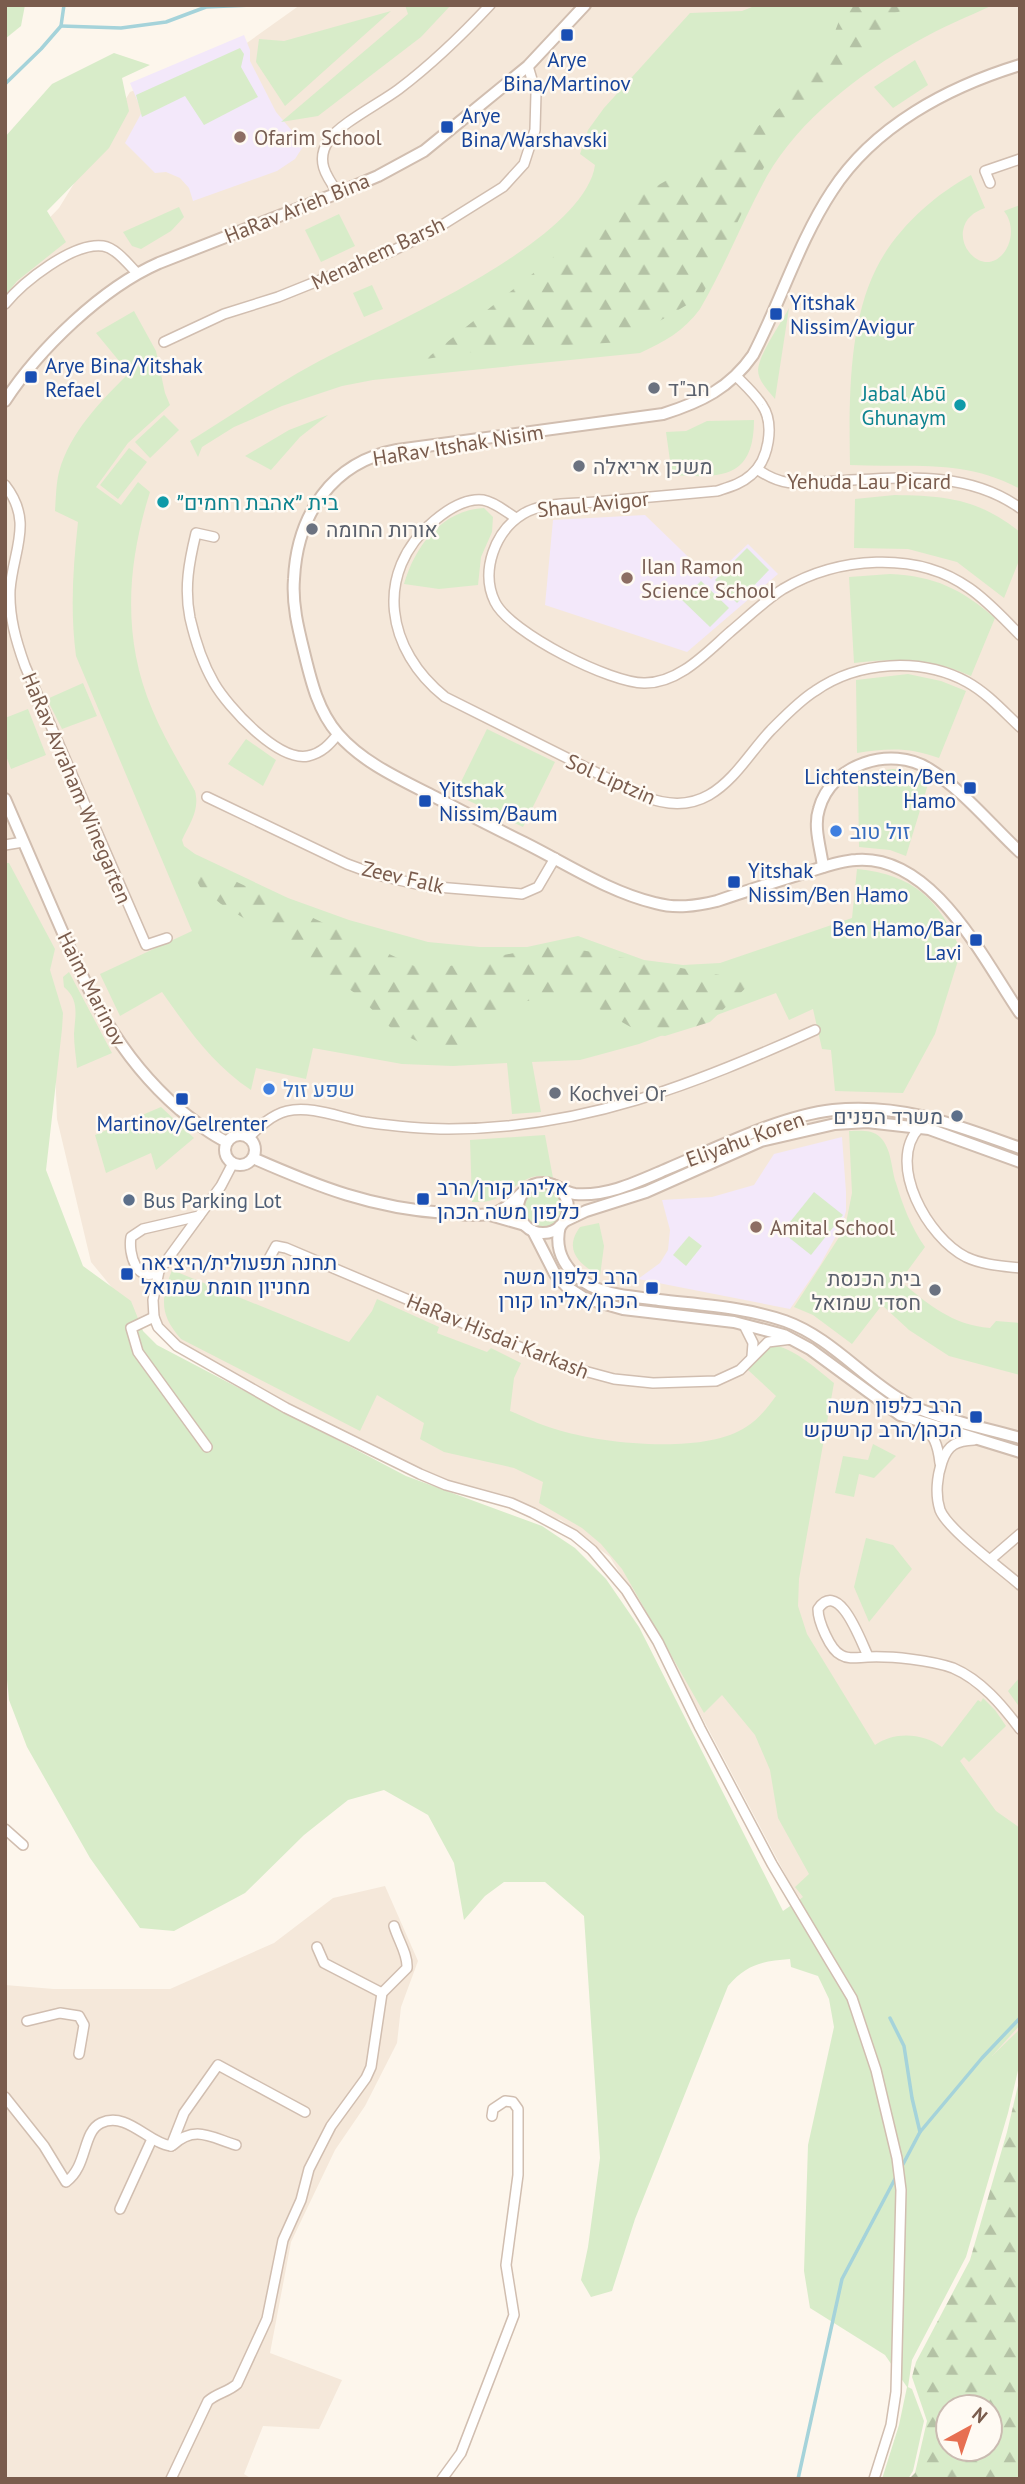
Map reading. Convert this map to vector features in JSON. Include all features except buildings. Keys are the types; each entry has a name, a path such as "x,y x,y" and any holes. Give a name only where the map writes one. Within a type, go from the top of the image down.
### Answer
{"street":[{"path":"338,193 324,174 321,164 329,139 399,89 462,35 490,5"},
{"name":"HaRav Arieh Bina","path":"5,401 55,341 116,286 137,273 379,176 424,151 528,66 585,5"},
{"name":"HaRav Itshak Nisim","path":"1018,1007 955,917 926,885 901,869 878,861 855,860 823,867 717,901 700,905 670,906 623,892 398,778 360,754 338,734 320,705 297,625 293,581 297,547 318,502 338,476 363,459 381,453 663,414 699,402 717,392 736,376 753,355 828,198 859,159 880,138 930,102 1020,65"},
{"name":"Menahem Barsh","path":"164,342 200,323 325,279 390,252 431,232 503,187 524,164 535,130 536,93 528,66"},
{"path":"990,183 985,171 1020,159"},
{"path":"5,304 37,273 77,251 100,246 111,248 137,273"},
{"path":"736,376 762,405 767,415 768,442 757,469"},
{"name":"Yehuda Lau Picard","path":"757,469 786,484 904,478 947,480 991,491 1020,508"},
{"name":"Shaul Avigor","path":"757,469 744,481 717,491 565,504 537,508 516,518 505,529 491,557 495,602 514,622 559,652 611,677 629,682 659,682 672,677 782,590 822,570 847,565 906,565 942,574 969,588 1020,635"},
{"name":"HaRav Avraham Winegarten","path":"5,485 18,505 21,517 10,589 10,607 12,625 24,666 146,945 167,938"},
{"name":"Sol Liptzin","path":"516,518 491,503 482,500 470,502 455,506 442,514 417,539 402,564 394,592 394,615 407,655 424,679 445,697 564,758 654,800 683,803 712,793 724,784 770,731 807,697 836,678 863,670 891,666 912,667 954,676 983,693 1020,727"},
{"path":"215,537 196,533 186,583 193,628 213,681 226,702 260,734 287,752 310,756 327,746 338,734"},
{"path":"823,867 817,824 819,807 828,790 837,778 850,768 867,762 890,759 914,762 935,773 1020,852"},
{"name":"Zeev Falk","path":"206,797 347,864 389,878 433,887 522,894 538,887 555,858"},
{"name":"Haim Marinov","path":"5,799 85,984 119,1044 167,1098 200,1125 227,1142"},
{"path":"5,845 23,842"},
{"path":"248,1138 272,1118 290,1110 312,1111 386,1125 450,1129 519,1125 578,1116 676,1089 815,1030"},
{"name":"Eliyahu Koren","path":"556,1186 578,1194 613,1189 781,1123 842,1110 885,1110 930,1116 1020,1148"},
{"name":"Eliyahu Koren","path":"563,1223 586,1211 646,1192 761,1141 802,1130 850,1122 919,1128 942,1133 1020,1162"},
{"path":"919,1128 911,1137 907,1154 908,1169 911,1187 929,1223 940,1237 965,1256 996,1265 1020,1268"},
{"path":"236,1136 248,1138 254,1146 253,1158 244,1164 233,1163 226,1154 227,1142 236,1136"},
{"path":"253,1158 312,1184 359,1200 425,1211 484,1214 544,1233 563,1223"},
{"path":"233,1163 221,1186 159,1271 153,1292 154,1317 158,1327 177,1346 286,1408 429,1478 511,1503 574,1535 592,1550 626,1590 658,1642 772,1864 852,1998 876,2070 892,2131 901,2190 896,2392 891,2425 874,2479"},
{"path":"484,1214 502,1210 524,1191 539,1183 556,1186 568,1202 567,1215 558,1235 560,1253 576,1276 590,1286 625,1295 736,1309 789,1323 818,1338 906,1403 1020,1438"},
{"path":"524,1191 520,1197 518,1212 555,1274 574,1292 594,1302 623,1309 744,1325 792,1339 810,1349 900,1415 1020,1452"},
{"path":"159,1271 152,1275 145,1274 136,1266 130,1257 131,1237 143,1230 199,1216"},
{"name":"HaRav Hisdai Karkash","path":"265,1266 275,1246 286,1248 550,1360 614,1379 653,1383 702,1383 728,1377 747,1364 768,1342 792,1339"},
{"path":"154,1317 131,1328 138,1352 207,1447"},
{"path":"744,1325 753,1343 753,1354 747,1364"},
{"path":"919,1423 934,1438 938,1447 940,1467 937,1492 939,1508 944,1517 1020,1584"},
{"path":"940,1467 949,1447 957,1441 976,1440"},
{"path":"991,1559 1020,1534"},
{"path":"868,1657 845,1609 832,1601 821,1604 818,1609 820,1622 838,1653 851,1658 936,1663 953,1669 983,1686 1020,1729"},
{"path":"5,1829 23,1844"},
{"path":"171,2479 208,2401 237,2384 260,2338 267,2319 283,2240 301,2200 309,2169 331,2126 371,2067 382,1993 407,1968 408,1959 394,1926"},
{"path":"317,1947 324,1963 382,1993"},
{"path":"27,2021 60,2013 79,2015 84,2025 79,2054"},
{"path":"171,2146 184,2113 218,2066 305,2112"},
{"path":"5,2096 44,2146 66,2182 80,2168 88,2139 100,2123 118,2121 130,2124 152,2139 171,2146"},
{"path":"442,2479 461,2453 513,2315 506,2265 517,2175 518,2109 513,2102 505,2101 493,2109 492,2116"},
{"path":"171,2146 184,2135 193,2133 236,2145"},
{"path":"120,2209 152,2139"}],"shaded area":[{"path":"300,5 1020,5 1020,2037 974,2078 867,1986 793,1889 659,1636 610,1557 561,1520 510,1507 330,1428 137,1318 91,1262 57,1119 52,986 5,975 5,264 59,208 130,92 244,45"},
{"path":"244,35 250,50 250,61 276,112 304,145 295,159 277,171 193,201 189,188 180,178 166,172 155,173 125,143 142,112 130,83"},
{"path":"645,515 711,579 748,544 778,574 687,652 545,605 553,520"},
{"path":"842,1137 846,1211 842,1225 820,1265 790,1309 638,1279 660,1263 668,1250 670,1230 662,1200 712,1197 754,1185 774,1154"},
{"path":"385,1886 418,1961 401,2007 397,2043 365,2106 335,2150 291,2242 270,2353 342,2380 319,2429 263,2426 244,2474 252,2479 5,2479 5,1985 54,1989 170,1989 274,1943 333,1898"}],"green space":[{"path":"5,5 25,5 21,26 5,39"},
{"path":"405,5 451,5 421,37 318,116 281,122 408,14"},
{"path":"757,5 993,5 934,32 873,68 814,117 796,136 767,176 700,309 687,324 665,340 640,353 373,380 342,386 282,406 234,427 202,447 198,457 190,441 312,365 474,281 518,253 555,224 582,195 595,165 580,154 588,130 604,108 690,13 742,11"},
{"path":"845,5 923,5 891,14 861,63 776,142 702,296 624,342 492,349 426,359 606,215 669,179 702,173 781,107 828,50"},
{"path":"391,11 285,106 256,62 259,39 284,41"},
{"path":"240,48 244,54 241,67 258,97 204,125 185,96 142,117 136,95"},
{"path":"114,53 150,65 122,78 129,111 109,148 47,211 66,242 17,281 5,296 5,137 52,84"},
{"path":"915,60 928,85 893,108 874,87"},
{"path":"971,175 985,208 968,219 963,236 967,250 979,260 988,262 1004,253 1011,233 1010,222 1004,211 1020,205 1020,489 999,479 958,469 936,466 850,465 855,340 867,291 876,269 894,241 917,215 943,193"},
{"path":"179,207 184,217 171,231 141,249 132,246 123,232"},
{"path":"339,214 355,246 321,262 305,230"},
{"path":"372,285 383,309 364,317 353,293"},
{"path":"789,308 775,399 758,374 759,363"},
{"path":"134,311 156,351 170,405 128,443 96,487 121,505 138,482 150,492 136,546 131,601 132,628 142,682 152,709 195,791 195,810 182,840 184,846 195,854 288,898 349,920 428,942 480,947 527,947 578,936 644,960 683,965 720,963 852,918 857,869 894,877 922,893 933,904 953,933 961,951 935,1034 903,1093 835,1091 831,1050 822,1049 813,1009 789,1020 776,993 639,1044 580,1060 532,1062 541,1112 512,1114 507,1063 453,1066 402,1064 313,1048 306,1079 256,1068 251,1090 213,1058 162,992 120,1016 100,974 192,931 76,656 73,589 78,522 55,511 59,472 70,444 97,407 129,373 96,333"},
{"path":"164,415 179,430 150,458 135,442"},
{"path":"328,415 300,437 271,470 245,456 289,430"},
{"path":"754,420 748,454 740,465 719,475 672,475 666,432 686,431 707,421"},
{"path":"129,448 147,462 118,499 100,485"},
{"path":"895,495 947,498 976,506 1020,532 1020,558 1004,598 957,562 908,549 854,548 855,499"},
{"path":"484,508 493,517 492,532 481,557 478,585 439,589 404,584 415,556 432,532 455,515"},
{"path":"747,548 769,570 737,603 715,580"},
{"path":"890,574 921,578 947,586 971,599 995,618 971,676 941,665 913,660 854,663 849,577"},
{"path":"701,581 729,608 710,627 682,600"},
{"path":"908,674 941,681 966,691 939,758 898,750 857,753 856,680"},
{"path":"83,683 97,716 62,729 47,699"},
{"path":"28,709 46,755 11,769 5,753 5,718"},
{"path":"487,729 555,762 523,827 455,794"},
{"path":"246,739 276,760 263,786 228,764"},
{"path":"904,770 929,781 906,856 890,850 859,847 858,778 871,772"},
{"path":"184,857 425,971 553,945 753,981 710,1022 665,1036 641,1033 573,994 527,1001 452,1052 419,1042 392,1029 356,994 298,952 221,904 200,887"},
{"path":"5,863 9,863 55,949 50,970 63,1013 46,1170 83,1266 131,1301 143,1331 157,1345 406,1476 542,1526 575,1548 606,1579 639,1627 783,1911 803,1897 795,1887 809,1874 778,1818 770,1770 755,1735 722,1695 704,1713 622,1569 601,1544 582,1528 539,1503 543,1482 514,1468 444,1452 420,1439 424,1423 377,1395 360,1431 181,1339 169,1322 164,1298 172,1270 349,1342 372,1311 377,1299 439,1327 437,1333 487,1352 491,1348 521,1363 514,1378 510,1411 555,1429 598,1439 680,1444 728,1436 746,1427 759,1417 776,1396 748,1370 763,1350 773,1346 801,1357 834,1383 799,1579 798,1606 807,1634 875,1745 891,1737 909,1736 926,1739 942,1747 978,1700 981,1702 983,1698 1006,1726 969,1762 964,1757 960,1761 996,1811 1020,1828 1020,2025 992,2056 1020,2029 1020,2062 966,2257 912,2360 908,2387 912,2389 924,2421 913,2471 908,2479 882,2479 899,2425 907,2387 885,2355 810,2308 804,2271 808,2145 834,2027 829,1999 818,1976 791,1967 790,1959 780,1960 748,1969 728,1986 635,2219 612,2291 591,2297 581,2280 600,2158 584,1916 545,1882 504,1882 485,1896 464,1920 454,1863 428,1815 384,1790 348,1800 304,1835 245,1893 174,1931 140,1928 90,1858 27,1747 9,1700 5,1659"},
{"path":"69,972 112,1053 77,1068 75,1009 72,997 64,987 63,977"},
{"path":"161,1107 194,1138 156,1170 151,1153 106,1173 95,1135"},
{"path":"849,1131 873,1133 884,1142 905,1208 925,1247 900,1281 931,1305 964,1323 990,1328 996,1321 1020,1323 1020,1375 949,1356 909,1330 882,1305 852,1344 813,1315 794,1307 845,1228 852,1193"},
{"path":"545,1135 553,1178 528,1178 495,1199 472,1202 470,1140"},
{"path":"543,1188 551,1189 557,1194 562,1200 562,1216 557,1222 551,1227 543,1228 535,1227 529,1222 524,1216 523,1208 524,1200 529,1194 535,1189"},
{"path":"814,1192 843,1215 811,1255 782,1232"},
{"path":"599,1223 604,1246 600,1276 580,1261 573,1249 575,1235 580,1227"},
{"path":"689,1236 702,1246 686,1266 673,1255"},
{"path":"873,1444 896,1456 874,1478 859,1474 854,1497 835,1493 843,1456 868,1460"},
{"path":"866,1538 893,1545 912,1569 869,1622 854,1587"},
{"path":"1020,1677 1020,1708 1008,1691"},
{"path":"1020,2077 1020,2479 909,2479 915,2473 927,2421 912,2377 916,2362 970,2260"}],"waterway":[{"path":"5,84 61,26 64,5"},
{"path":"61,26 121,28 166,22 206,7 252,5"},
{"path":"890,2018 904,2046 920,2132 901,2168"},
{"path":"920,2132 982,2058 1020,2018"},
{"path":"798,2479 842,2279 896,2177"}],"place":[{"name":"Arye Bina/Martinov","path":"567,35"},
{"name":"Arye Bina/Warshavski","path":"447,127"},
{"name":"Ofarim School","path":"240,137"},
{"name":"Yitshak Nissim/Avigur","path":"776,314"},
{"name":"Arye Bina/Yitshak Refael","path":"31,377"},
{"name":"חב\"ד","path":"654,388"},
{"name":"Jabal Abū Ghunaym","path":"960,405"},
{"name":"משכן אריאלה","path":"579,466"},
{"name":"בית ״אהבת רחמים״","path":"163,502"},
{"name":"אורות החומה","path":"312,529"},
{"name":"Ilan Ramon Science School","path":"627,578"},
{"name":"Lichtenstein/Ben Hamo","path":"970,788"},
{"name":"Yitshak Nissim/Baum","path":"425,801"},
{"name":"זול טוב","path":"836,831"},
{"name":"Yitshak Nissim/Ben Hamo","path":"734,882"},
{"name":"Ben Hamo/Bar Lavi","path":"976,940"},
{"name":"שפע זול","path":"269,1089"},
{"name":"Kochvei Or","path":"555,1093"},
{"name":"Martinov/Gelrenter","path":"182,1099"},
{"name":"משרד הפנים","path":"957,1116"},
{"name":"אליהו קורן/הרב כלפון משה הכהן","path":"423,1199"},
{"name":"Bus Parking Lot","path":"129,1200"},
{"name":"Amital School","path":"756,1227"},
{"name":"תחנה תפעולית/היציאה מחניון חומת שמואל","path":"127,1274"},
{"name":"הרב כלפון משה הכהן/אליהו קורן","path":"652,1288"},
{"name":"בית הכנסת חסדי שמואל","path":"935,1290"},
{"name":"הרב כלפון משה הכהן/הרב קרשקש","path":"976,1417"}]}
